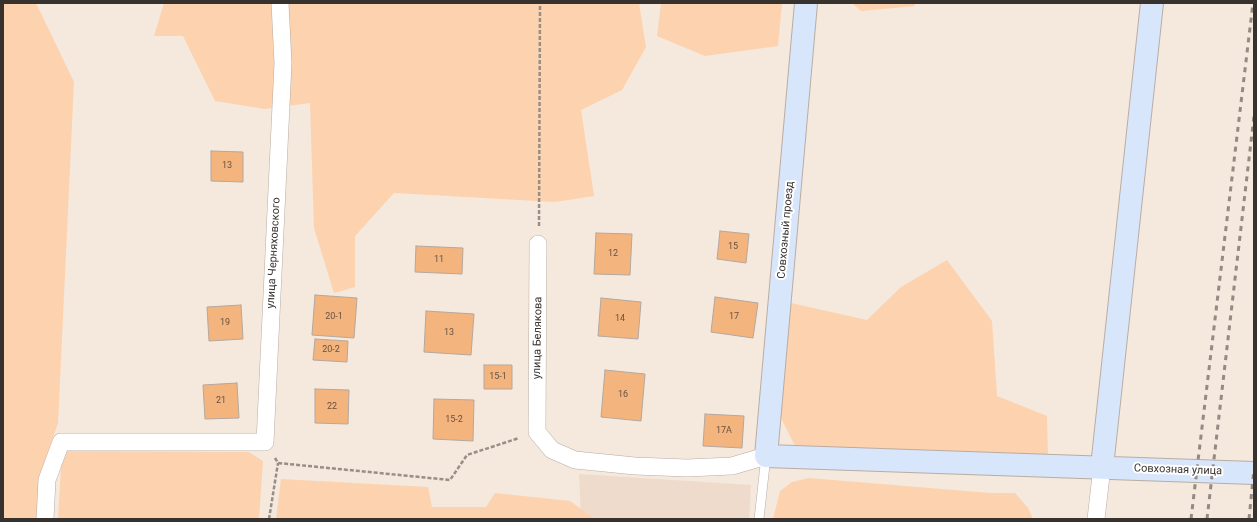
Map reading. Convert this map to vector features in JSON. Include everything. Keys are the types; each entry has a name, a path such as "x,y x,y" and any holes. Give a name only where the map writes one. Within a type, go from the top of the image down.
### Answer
{"main road":[{"name":"Совхозный проезд","path":"766,456 806,3"},
{"path":"1102,467 1152,3"},
{"name":"Совхозная улица","path":"766,456 1254,473"}],"street":[{"name":"улица Черняховского","path":"265,442 284,63 280,3"},
{"name":"улица Белякова","path":"537,432 538,244"},
{"path":"537,432 552,450 575,460 635,466 687,468 732,466 766,456"},
{"path":"45,519 47,480 61,442 265,442"},
{"path":"1096,519 1102,467"}],"lane":[{"path":"759,519 766,456"}],"path":[{"path":"538,244 540,3"},
{"path":"278,463 450,480 467,455 537,432"},
{"path":"265,442 278,463 269,519"}],"shaded area":[{"path":"3,3 36,3 74,82 58,423 38,481 38,519 3,519"},
{"path":"164,3 639,3 646,47 622,90 581,110 594,196 555,202 394,193 355,236 355,287 334,293 314,228 310,103 265,109 215,101 183,36 154,36"},
{"path":"661,3 782,3 778,46 705,56 657,36"},
{"path":"852,3 915,3 915,6 861,11"},
{"path":"947,260 992,321 997,396 1047,416 1048,457 795,446 776,408 791,303 867,320 901,287"},
{"path":"62,451 249,452 263,461 259,519 58,519"},
{"path":"579,474 751,485 749,519 581,519"},
{"path":"809,478 990,493 1015,493 1028,508 1033,519 773,519 780,491 792,482"},
{"path":"281,479 428,487 432,507 486,507 495,493 570,501 595,519 276,519"}],"building":[{"path":"211,151 243,152 243,182 211,181"},
{"path":"720,231 749,234 746,263 717,259"},
{"path":"596,233 632,234 630,275 594,274"},
{"path":"416,246 463,248 462,274 415,272"},
{"path":"315,295 357,298 354,338 312,335"},
{"path":"715,297 758,303 753,338 711,332"},
{"path":"601,298 641,302 638,339 598,336"},
{"path":"241,305 243,339 209,341 207,307"},
{"path":"426,311 474,314 471,355 424,352"},
{"path":"315,339 348,341 347,362 313,360"},
{"path":"484,365 512,365 512,389 484,389"},
{"path":"605,370 645,374 641,421 601,417"},
{"path":"237,383 239,418 205,419 203,385"},
{"path":"315,389 349,390 348,424 315,423"},
{"path":"434,399 474,400 473,441 433,439"},
{"path":"705,414 744,416 742,448 703,446"}],"railway":[{"path":"1191,519 1253,3"},
{"path":"1207,519 1254,116"},
{"path":"1249,519 1254,469"}]}
